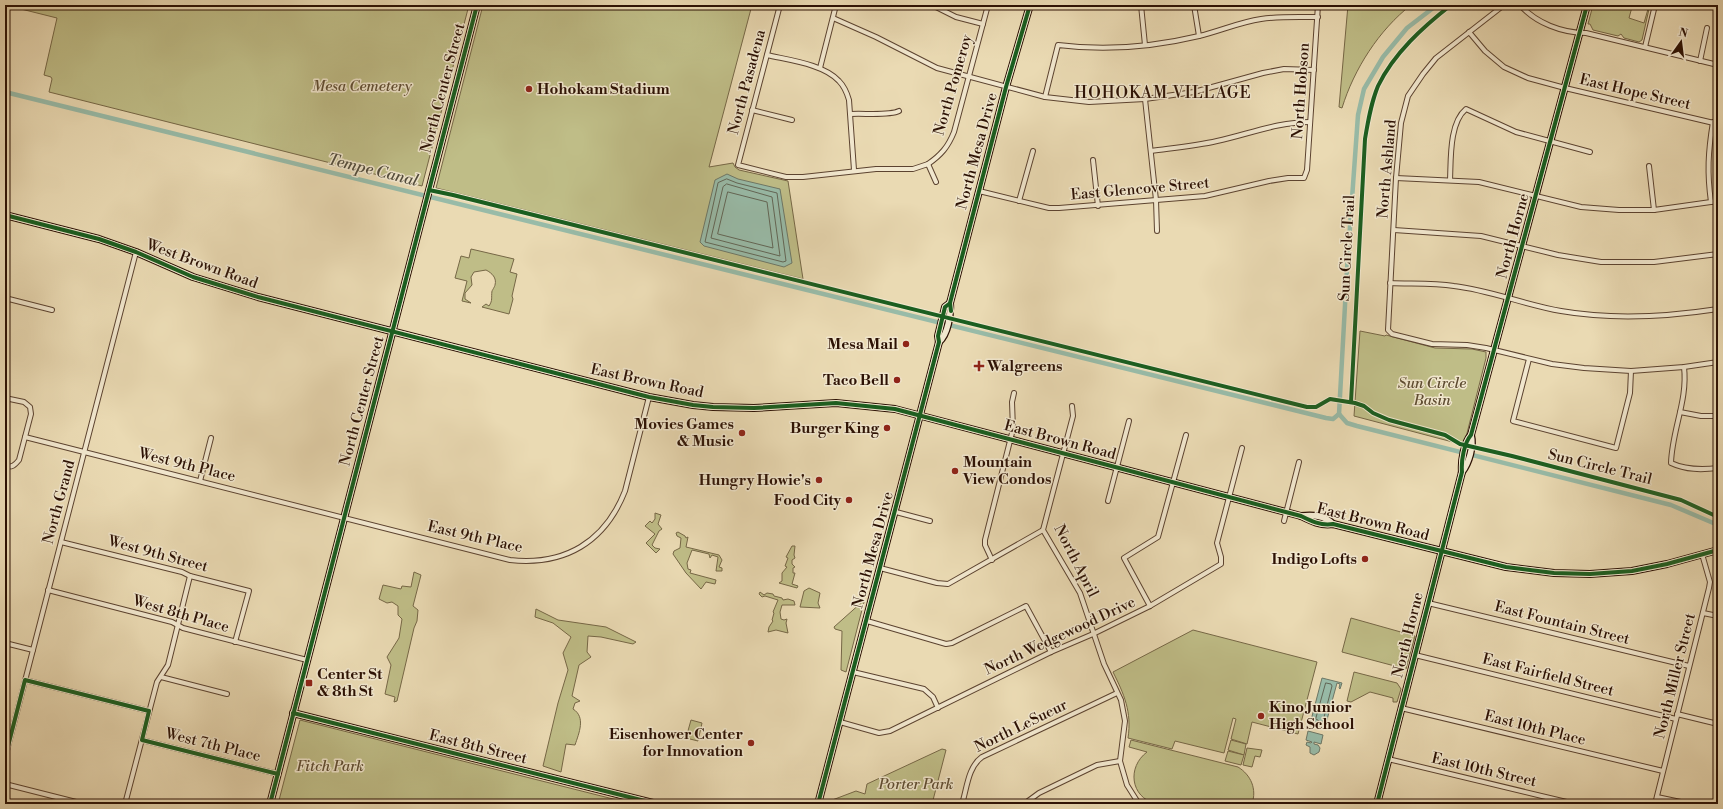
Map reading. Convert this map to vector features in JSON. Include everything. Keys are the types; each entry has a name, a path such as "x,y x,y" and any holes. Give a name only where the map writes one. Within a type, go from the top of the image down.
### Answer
{"main road":[{"name":"North Center Street","path":"270,804 477,5"},
{"name":"North Mesa Drive","path":"818,804 896,512 939,342 938,336 943,329 945,307 950,304 1006,87 1030,5"},
{"name":"North Horne","path":"1377,804 1462,472 1461,465 1468,448 1468,439 1471,435 1587,5"},
{"name":"West Brown Road","path":"5,215 99,239 136,252 219,286 258,298 392,331"},
{"name":"East Brown Road","path":"392,331 649,396 693,405 729,408 829,403 858,404 895,409 1301,516 1311,521 1326,525 1333,524 1515,569 1577,574 1608,573 1644,569 1718,550"},
{"name":"East 8th Street","path":"293,713 657,804"}],"street":[{"name":"North Pasadena","path":"780,5 738,165 786,177 802,177 854,170"},
{"path":"820,68 836,5"},
{"path":"932,5 956,17 983,24"},
{"name":"North Pomeroy","path":"928,164 941,155 949,144 954,132 988,5"},
{"path":"1140,5 1145,45"},
{"path":"1194,5 1199,36"},
{"name":"North Hobson","path":"1304,178 1307,170 1318,5"},
{"name":"North Ashland","path":"1494,350 1467,345 1432,344 1392,334 1388,330 1396,178 1401,123 1408,96 1436,58 1504,5"},
{"path":"1520,5 1527,13 1545,24 1718,65"},
{"path":"1645,47 1655,5"},
{"path":"1045,96 1058,45 1099,48 1145,45 1199,36 1259,19 1318,16"},
{"path":"833,18 876,37 937,68 1045,96 1089,102 1145,99 1194,92 1263,73 1284,69 1314,70"},
{"path":"1700,61 1707,28"},
{"name":"East Hope Street","path":"1469,32 1485,51 1504,66 1528,78 1718,124"},
{"path":"767,55 820,68 832,74 840,81 846,90 851,114 854,170 876,168 913,169 928,164 936,182"},
{"path":"1145,99 1156,200 1157,231"},
{"path":"1450,180 1452,142 1457,123 1462,112 1466,109 1516,132 1590,152"},
{"path":"752,110 792,120"},
{"path":"851,114 892,114 898,111"},
{"path":"1151,152 1217,141 1278,125 1294,122 1310,122"},
{"path":"1711,202 1708,152 1713,122"},
{"path":"1019,201 1032,151"},
{"path":"1093,160 1098,206"},
{"path":"1649,166 1654,210"},
{"name":"East Glencove Street","path":"979,191 1049,208 1098,206 1205,196 1269,181 1288,178 1304,178"},
{"path":"1396,178 1479,182 1581,207 1619,210 1654,210 1718,201"},
{"path":"1394,230 1482,236 1522,247 1577,259 1618,263 1654,262 1718,254"},
{"name":"North Grand","path":"5,758 136,252"},
{"path":"1390,282 1454,286 1560,311 1599,316 1662,316 1718,309"},
{"path":"5,298 52,310"},
{"path":"1494,350 1552,364 1631,371 1684,367 1718,362"},
{"path":"1529,359 1513,421 1616,448 1630,393 1631,371"},
{"path":"1684,367 1686,380 1671,449 1670,463 1689,469 1704,470 1718,468"},
{"path":"992,560 985,545 985,540 1013,425 1012,402 1014,393"},
{"name":"East 9th Place","path":"344,517 510,560 527,562 542,561 571,552 583,546 597,535 610,520 619,505 625,491 649,396"},
{"path":"5,398 24,402 30,407 31,414 19,460 16,465 9,467 5,466"},
{"name":"North April","path":"1072,406 1073,416 1043,530 1080,593 1089,615 1093,634 1121,700 1125,721 1120,761"},
{"path":"1680,412 1701,416 1718,416"},
{"path":"1108,501 1129,421"},
{"path":"1150,606 1124,558 1158,537 1186,435"},
{"name":"West 9th Place","path":"25,437 344,517"},
{"path":"200,481 211,438"},
{"path":"1230,497 1242,448"},
{"path":"1284,521 1299,462"},
{"name":"North Wedgewood Drive","path":"840,722 879,732 890,731 1051,652 1093,634 1150,606 1221,564 1221,557 1217,543 1230,497"},
{"path":"896,512 930,521"},
{"path":"880,568 937,583 948,584 1043,530"},
{"name":"West 9th Street","path":"61,542 248,590 236,642"},
{"name":"North Miller Street","path":"1655,804 1710,582 1702,554"},
{"path":"125,804 157,682 168,665 190,576"},
{"name":"West 8th Place","path":"48,590 172,622 183,628 307,660"},
{"name":"East Fountain Street","path":"1428,603 1689,666"},
{"path":"867,621 946,644 952,643 1026,606 1051,652"},
{"path":"1703,613 1718,616"},
{"path":"5,643 33,650"},
{"name":"East Fairfield Street","path":"1415,655 1677,716 1718,724"},
{"path":"853,672 924,689 933,697 938,708"},
{"path":"160,676 227,694"},
{"path":"25,680 149,711"},
{"name":"North LeSueur","path":"962,804 975,762 982,757 1117,693"},
{"name":"East 10th Place","path":"1401,708 1663,771"},
{"name":"West 7th Place","path":"142,740 278,774"},
{"name":"East 10th Street","path":"1388,759 1575,804"},
{"path":"1024,804 1039,793 1097,765 1120,761 1127,785 1139,804"},
{"path":"5,784 84,804"},
{"path":"1657,796 1690,804"}],"green space":[{"name":"Mesa Cemetery","path":"5,5 469,5 422,186 49,92 52,79 51,77 44,75 57,18"},
{"path":"483,5 752,5 709,167 733,163 739,170 788,181 803,279 436,188"},
{"path":"1348,5 1411,5 1388,26 1369,51 1353,79 1342,108 1339,107"},
{"path":"1593,5 1637,5 1636,8 1632,7 1629,18 1644,23 1649,9 1642,40 1639,42 1624,38 1621,34 1618,36 1593,30 1590,24 1588,24"},
{"path":"471,249 514,259 510,272 517,274 509,314 482,307 486,304 489,306 492,291 495,286 494,276 486,270 474,272 471,277 472,285 465,293 465,299 471,303 462,301 467,281 455,278 461,256 469,258"},
{"name":"Sun Circle Basin","path":"1360,331 1386,335 1435,348 1472,349 1486,352 1486,358 1464,445 1354,416"},
{"path":"655,513 661,515 658,524 662,529 659,531 652,545 655,548 660,549 656,553 646,543 655,534 645,526 650,521 652,523 655,519"},
{"path":"678,532 686,538 688,537 686,547 719,555 722,560 719,567 722,568 722,571 716,571 718,557 712,555 710,558 709,554 692,550 687,563 688,569 691,570 690,573 716,580 715,584 706,582 701,589 686,573 673,554 674,551 680,548 681,538 677,536 676,533"},
{"path":"792,546 795,546 795,558 792,560 792,564 795,567 793,568 793,573 795,573 792,584 798,586 797,588 779,583 782,581 782,573 787,567 785,566 788,558 786,557"},
{"path":"414,572 421,575 413,606 418,610 417,621 414,628 397,701 394,702 395,697 385,694 391,665 387,657 399,638 402,619 398,615 398,606 392,602 387,603 379,599 383,585 401,589 402,586 411,587"},
{"path":"809,588 820,593 818,603 820,608 800,607 804,591"},
{"path":"760,592 764,595 767,593 773,594 774,596 782,598 783,600 788,599 794,601 795,605 782,605 780,612 781,619 787,619 786,623 788,633 776,630 768,632 773,621 773,612 778,600 765,596 762,597 759,594"},
{"path":"862,602 864,602 846,672 841,670 842,631 835,629 834,627"},
{"path":"536,609 558,620 606,627 636,642 633,644 601,637 588,636 587,652 591,657 579,665 572,696 580,701 575,703 573,709 579,716 580,730 575,745 566,744 561,772 543,766 558,703 568,670 563,653 571,637 553,623 535,617"},
{"path":"1351,618 1415,636 1406,669 1342,652"},
{"path":"1193,630 1317,662 1298,734 1252,722 1247,744 1231,739 1236,719 1233,718 1224,753 1175,741 1172,749 1128,738 1128,711 1121,688 1113,672"},
{"path":"1354,672 1397,683 1401,689 1397,702 1393,702 1393,698 1370,692 1351,702 1347,701"},
{"name":"Fitch Park","path":"300,720 633,804 278,804"},
{"path":"691,720 702,723 698,741 686,738"},
{"path":"1131,740 1238,767 1243,770 1252,783 1254,793 1252,804 1156,804 1147,800 1136,788 1134,773 1136,765 1147,752 1129,747"},
{"path":"1231,740 1246,744 1244,755 1228,750"},
{"path":"1247,748 1262,750 1260,757 1255,756 1252,767 1243,765"},
{"name":"Porter Park","path":"942,749 946,750 932,804 826,804 827,802 856,791 865,794 867,784"},
{"path":"1228,751 1244,755 1241,765 1225,761"}],"water":[{"path":"727,174 738,179 780,189 792,263 784,267 704,246 700,242 715,180"},
{"path":"1322,678 1342,683 1340,689 1340,684 1337,683 1325,727 1310,724"},
{"path":"1308,731 1323,735 1321,744 1314,742 1314,744 1318,745 1320,748 1319,752 1314,755 1310,753 1310,747 1306,745 1307,742 1312,742 1306,740"}],"waterway":[{"path":"1339,414 1347,269 1358,115 1364,89 1383,57 1407,28 1437,5"},
{"name":"Tempe Canal","path":"5,92 1326,418 1333,419 1339,414"},
{"path":"1339,414 1347,423 1357,426 1671,505 1718,525"}],"cycle path":[{"path":"270,804 477,5"},
{"path":"951,311 950,303 1006,87 1030,5"},
{"name":"Sun Circle Trail","path":"1351,402 1365,139 1372,105 1378,86 1392,63 1410,41 1451,5"},
{"path":"1377,804 1462,472 1465,447 1471,435 1587,5"},
{"name":"Sun Circle Trail","path":"429,190 1307,407 1316,407 1330,399 1355,403 1364,406 1373,413 1389,420 1445,435 1460,444 1681,500 1718,517"},
{"path":"5,215 99,239 136,252 193,277 258,297 649,397 713,407 754,408 836,403 895,409 1301,516 1320,524 1333,524 1506,567 1554,573 1590,574 1632,571 1667,564 1718,550"},
{"path":"818,804 939,342 938,336 945,307 949,304"},
{"path":"5,758 25,680 149,711 142,740 278,774"},
{"path":"293,713 657,804"}],"place":[{"name":"Hohokam Stadium","path":"529,89"},
{"name":"Mesa Mail","path":"906,344"},
{"name":"Walgreens","path":"979,366"},
{"name":"Taco Bell","path":"897,380"},
{"name":"Burger King","path":"887,428"},
{"name":"Movies Games & Music","path":"742,433"},
{"name":"Mountain View Condos","path":"955,471"},
{"name":"Hungry Howie's","path":"819,480"},
{"name":"Food City","path":"849,500"},
{"name":"Indigo Lofts","path":"1365,559"},
{"name":"Center St & 8th St","path":"309,683"},
{"name":"Kino Junior High School","path":"1261,716"},
{"name":"Eisenhower Center for Innovation","path":"751,743"}],"district":[{"name":"HOHOKAM VILLAGE","path":"1163,93"}]}
